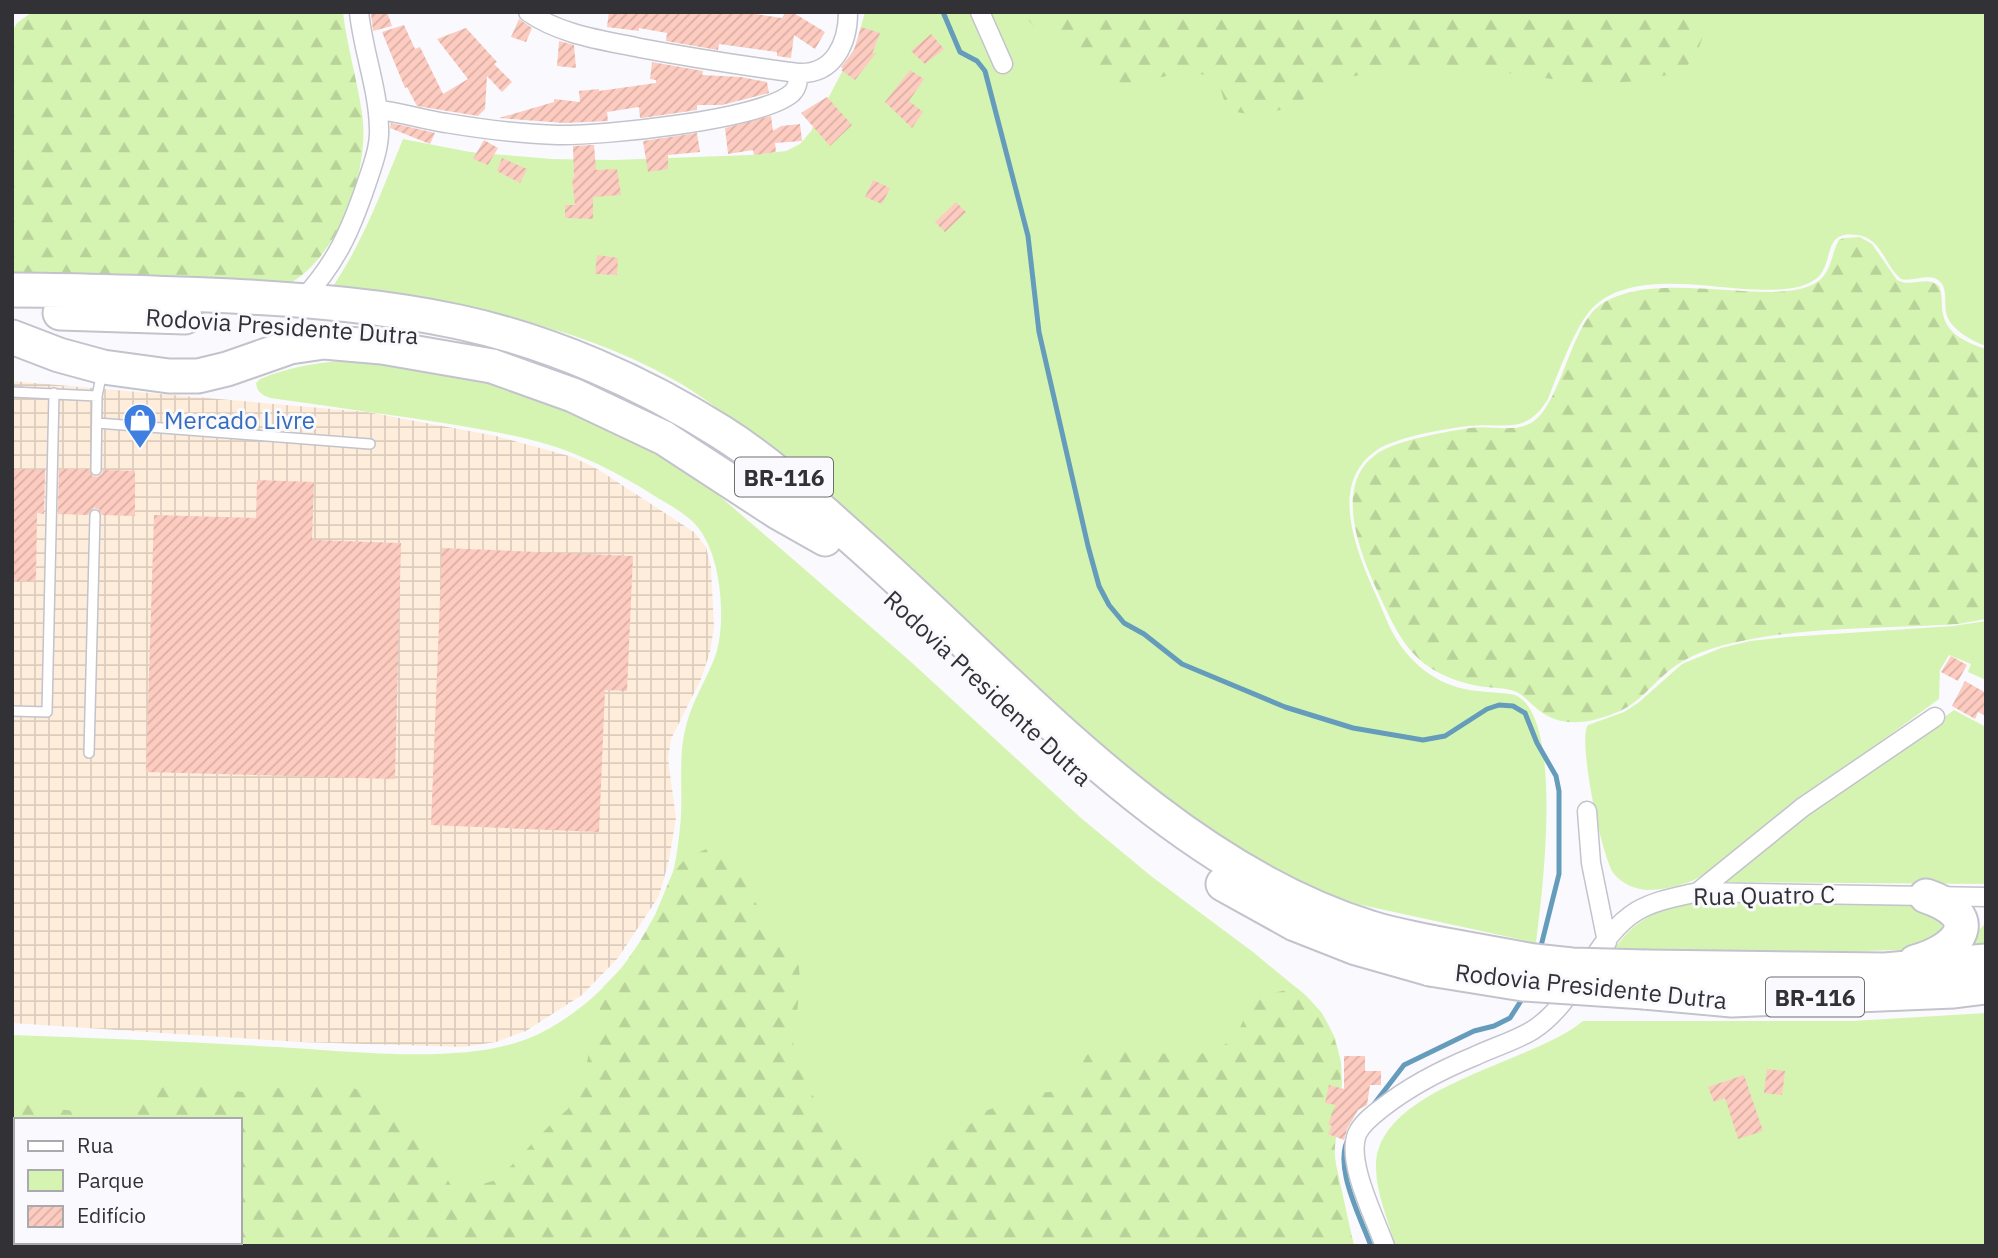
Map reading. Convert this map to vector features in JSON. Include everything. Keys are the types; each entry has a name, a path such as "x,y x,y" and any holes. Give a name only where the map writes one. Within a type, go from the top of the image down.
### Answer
{"highway":[{"name":"Rodovia Presidente Dutra","path":"12,290 110,290 302,300 410,313 462,323 511,337 571,357 626,380 701,421 775,470 914,593 1036,710 1156,811 1220,856 1315,906 1372,928 1432,956"},
{"name":"Rodovia Presidente Dutra","path":"12,313 82,313 313,323 419,335 480,349 574,380 670,424 747,472 825,539 1094,788 1165,843 1223,884 1295,925 1356,947 1432,956 1572,965 1732,1000 1954,991 1986,987"},
{"path":"12,337 59,355 100,382 198,376 290,347 324,342 382,346 492,366 573,395 664,438 779,513 825,539"},
{"path":"1885,970 1936,956 1948,949 1958,936 1961,923 1954,909 1926,896"},
{"name":"Rodovia Presidente Dutra","path":"1645,979 1885,970 1986,961"}],"street":[{"path":"302,300 325,276 351,230 375,158 380,131 378,110 359,12"},
{"path":"528,12 585,37 704,60 799,73 816,72 830,63 846,35 848,12"},
{"path":"980,12 1003,64"},
{"path":"378,110 445,123 526,133 559,135 609,132 660,127 764,107 793,92 799,73"},
{"path":"1698,892 1803,807 1935,717"},
{"path":"1587,811 1591,863 1607,942"},
{"name":"Rua Quatro C","path":"1385,1246 1355,1157 1356,1137 1360,1128 1370,1117 1416,1083 1516,1039 1541,1024 1571,993 1617,928 1637,911 1656,902 1698,892 1986,897"}],"lane":[{"path":"12,392 54,393 100,382 96,470"},
{"path":"12,711 47,712 54,393"},
{"path":"97,423 370,444"},
{"path":"89,753 95,515"}],"shaded area":[{"path":"12,381 367,412 496,436 573,457 599,470 694,532 706,547 711,567 714,627 710,652 701,679 671,739 668,759 676,818 669,860 659,896 618,958 582,995 526,1031 496,1042 463,1047 299,1042 12,1023"}],"green space":[{"path":"32,12 343,12 362,113 361,161 346,213 319,259 301,276 281,288 12,274 12,31 17,23"},
{"path":"865,12 1986,12 1986,346 1964,335 1950,321 1943,287 1938,280 1930,277 1901,279 1872,241 1857,235 1845,235 1832,244 1819,276 1803,285 1760,290 1661,284 1621,291 1603,299 1583,320 1548,399 1531,418 1513,425 1469,426 1434,431 1396,441 1377,450 1362,464 1353,480 1350,498 1354,537 1374,591 1401,646 1429,674 1465,689 1515,695 1531,710 1540,736 1545,771 1545,850 1536,943 1357,904 1278,876 1164,802 733,420 683,385 635,360 594,343 508,317 421,301 331,289 362,235 403,139 470,152 552,159 613,160 750,155 786,151 800,144 811,131 856,45"},
{"path":"1023,12 1707,12 1705,29 1696,54 1685,67 1671,74 1626,82 1595,83 1469,68 1406,69 1346,78 1286,108 1250,114 1230,108 1215,80 1195,73 1122,85 1099,81 1089,73 1069,47 1038,31"},
{"path":"1860,237 1872,244 1897,280 1908,283 1929,282 1939,286 1943,314 1949,327 1966,341 1986,349 1986,619 1958,624 1811,631 1724,645 1699,653 1676,665 1626,708 1599,719 1577,722 1566,722 1546,715 1514,691 1452,679 1435,671 1411,650 1401,638 1369,572 1357,534 1353,495 1357,478 1367,462 1383,450 1425,436 1478,427 1516,428 1531,423 1550,400 1581,330 1600,305 1625,294 1655,289 1781,292 1805,288 1825,274 1839,240"},
{"path":"359,360 467,374 611,426 709,487 910,661 1081,818 1151,876 1253,952 1304,994 1322,1013 1335,1038 1341,1062 1342,1083 1334,1155 1354,1246 12,1246 12,1035 405,1054 470,1052 500,1047 527,1039 550,1028 593,997 630,957 646,935 668,889 680,827 683,738 692,708 716,654 721,622 715,565 702,533 683,514 642,488 562,449 469,427 270,398 260,393 256,383 260,379 308,365"},
{"path":"1986,621 1986,680 1968,672 1971,664 1949,655 1940,670 1939,699 1758,831 1710,871 1683,884 1653,890 1629,885 1614,874 1603,846 1592,799 1585,735 1588,725 1624,712 1682,664 1721,648 1750,641 1787,637 1953,626"},
{"path":"1954,710 1986,727 1986,884 1725,882 1802,819"},
{"path":"713,846 726,848 738,858 748,891 792,946 798,959 800,979 797,1014 792,1031 794,1049 807,1086 843,1145 862,1165 881,1170 907,1167 931,1159 985,1111 1036,1093 1063,1091 1073,1080 1087,1055 1099,1046 1121,1044 1180,1057 1197,1057 1208,1049 1226,1044 1240,1028 1255,999 1297,988 1322,1015 1336,1044 1341,1076 1335,1156 1340,1190 1354,1246 172,1246 171,1244 242,1244 242,1118 132,1118 144,1100 164,1087 185,1085 255,1092 310,1082 351,1088 379,1098 404,1116 423,1139 455,1192 493,1181 568,1109 586,1068 596,1031 603,987 621,969 639,943 655,915 672,874 686,858"},
{"path":"1720,901 1927,906 1942,920 1941,938 1926,949 1607,960 1629,931 1654,914 1684,905"},
{"path":"1986,923 1986,944 1961,947"},
{"path":"1986,1013 1985,1246 1395,1246 1380,1198 1376,1168 1382,1140 1400,1117 1427,1097 1529,1051 1583,1021 1852,1021"},
{"path":"12,1102 106,1116 14,1118 14,1244 72,1246 12,1246"}],"building":[{"path":"387,12 392,26 373,31 371,14"},
{"path":"609,12 742,12 782,18 786,12 792,12 825,32 815,49 794,35 791,58 777,56 777,52 719,44 718,50 666,41 667,33 639,28 639,31 607,27"},
{"path":"519,19 532,28 526,42 511,37"},
{"path":"404,25 415,49 420,47 443,94 468,79 437,39 466,28 512,82 502,92 487,76 485,109 478,116 417,106 407,87 405,88 382,32"},
{"path":"861,27 880,33 872,54 877,52 855,80 841,70 841,67 854,50"},
{"path":"931,34 944,49 925,64 911,51"},
{"path":"559,41 574,45 576,68 557,66"},
{"path":"652,62 703,71 702,75 741,77 767,82 769,93 722,105 697,105 697,110 642,118 639,107 607,112 608,121 564,123 499,118 554,102 554,99 580,102 579,91 656,83 656,80 650,79"},
{"path":"910,70 924,79 909,101 923,112 912,128 885,102"},
{"path":"827,97 852,125 830,146 801,113"},
{"path":"771,116 773,131 781,126 800,124 802,141 775,143 776,152 754,155 753,150 728,154 725,128"},
{"path":"391,123 435,133 430,144 390,128"},
{"path":"697,133 700,152 668,155 668,169 648,172 643,141"},
{"path":"484,140 498,148 488,165 473,159"},
{"path":"594,145 596,170 617,169 621,195 593,197 593,219 565,218 565,205 575,205 573,146"},
{"path":"502,158 527,169 520,183 497,171"},
{"path":"873,180 890,188 882,204 865,197"},
{"path":"956,202 966,212 945,232 935,222"},
{"path":"597,255 618,258 617,275 595,274"},
{"path":"12,469 45,470 44,514 37,513 36,581 12,581"},
{"path":"59,469 89,469 92,476 97,477 103,470 135,471 135,516 102,515 99,509 94,508 88,515 58,514"},
{"path":"257,480 314,482 312,540 401,543 395,779 146,772 154,515 256,518"},
{"path":"442,548 633,556 627,691 605,690 599,832 431,825"},
{"path":"1951,656 1967,665 1958,681 1941,672"},
{"path":"1965,681 1986,693 1986,716 1978,712 1975,719 1952,706"},
{"path":"1344,1056 1365,1056 1365,1071 1381,1071 1381,1085 1370,1085 1367,1105 1358,1110 1344,1140 1328,1134 1332,1126 1328,1124 1336,1105 1325,1103 1329,1085 1344,1089"},
{"path":"1767,1069 1785,1071 1782,1095 1764,1093"},
{"path":"1744,1075 1763,1131 1738,1139 1725,1098 1714,1102 1708,1087"}],"waterway":[{"path":"943,12 960,52 977,61 985,71 1028,236 1039,332 1088,546 1099,586 1109,605 1124,623 1144,634 1182,664 1285,707 1353,728 1423,740 1445,736 1487,709 1499,705 1513,706 1525,713 1537,743 1556,776 1559,791 1559,874 1540,950"},
{"path":"1371,1108 1404,1065 1474,1031 1510,1018 1524,996"},
{"path":"1351,1135 1345,1146 1345,1174 1371,1246"}],"place":[{"name":"Mercado Livre","path":"140,450"}]}
